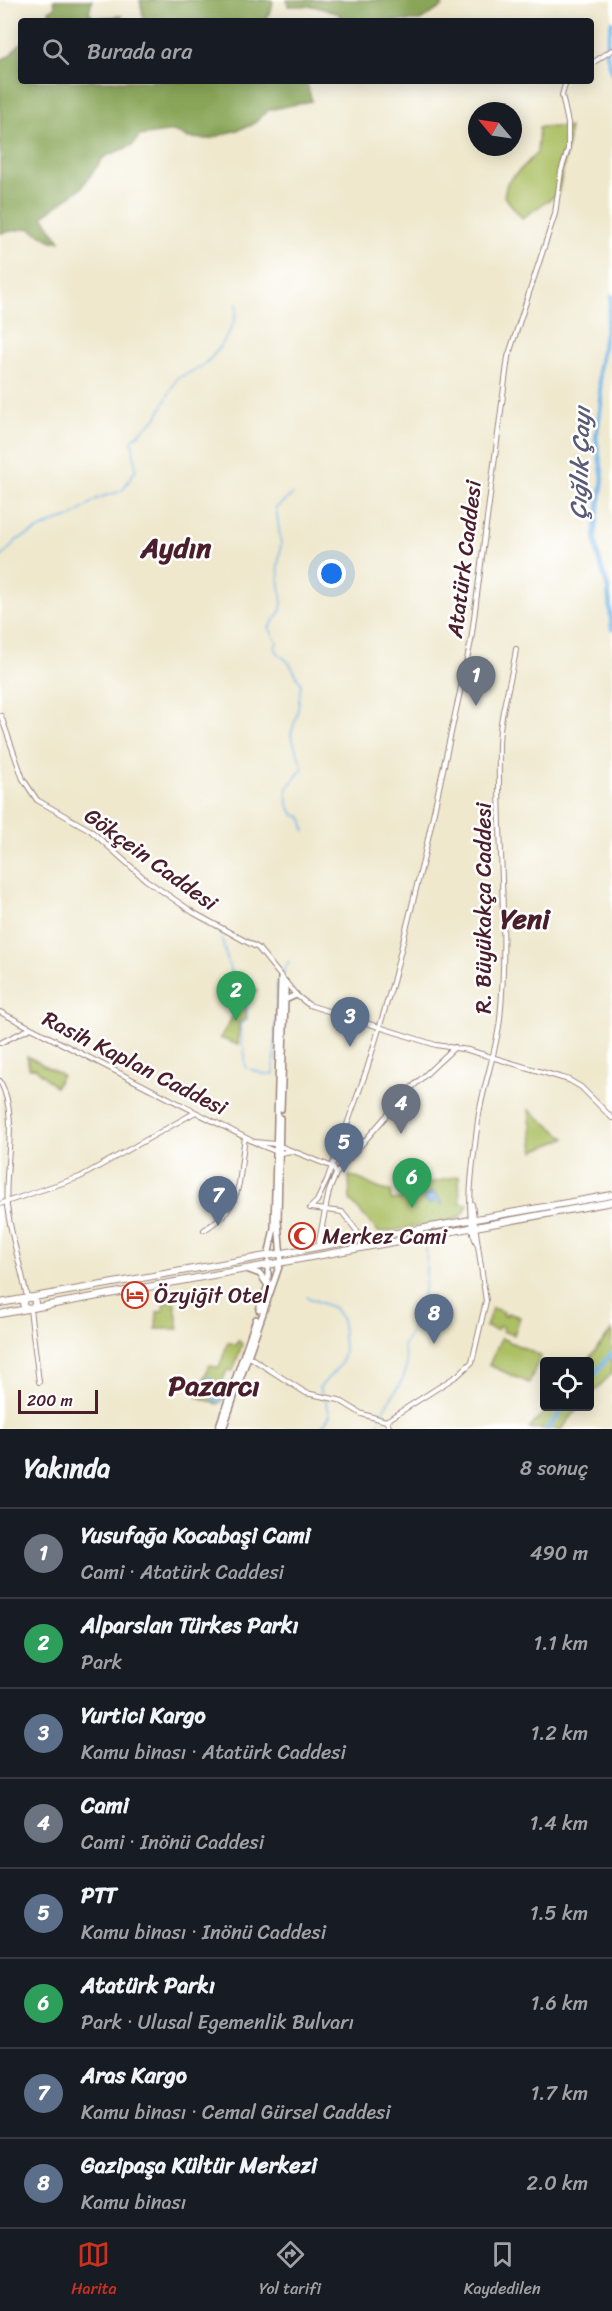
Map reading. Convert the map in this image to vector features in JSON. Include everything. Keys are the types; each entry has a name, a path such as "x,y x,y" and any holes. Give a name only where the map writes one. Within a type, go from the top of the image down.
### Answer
{"highway":[{"path":"0,1314 92,1295 242,1269 318,1246 612,1195"},
{"path":"0,1303 475,1228 612,1202"},
{"path":"27,1297 35,1302 30,1309"}],"main road":[{"path":"218,1429 268,1285 274,1259 278,1221 277,1149 285,1000 283,980"},
{"path":"223,1429 248,1356 274,1259 283,980"},
{"path":"285,1000 296,995"},
{"path":"242,1269 257,1272 268,1285"}],"street":[{"path":"594,62 612,50"},
{"name":"Atatürk Caddesi","path":"325,1210 310,1208 317,1201 333,1167 380,1028 424,857 471,641 508,357 558,202 559,178 569,138 562,95 565,84"},
{"name":"R. Büyükakça Caddesi","path":"473,1219 472,1171 479,1114 500,1019 503,913 499,746 516,649"},
{"name":"Gökçein Caddesi","path":"1,716 23,779 37,800 90,830 146,880 194,913 258,948 296,995 309,1005 436,1045 455,1047 573,1082 612,1118"},
{"name":"Rasih Kaplan Caddesi","path":"0,1012 245,1138 277,1149 292,1151 333,1167"},
{"path":"0,1043 32,1028"},
{"path":"318,1246 325,1210 336,1174 414,1085 455,1047"},
{"path":"0,1081 7,1096 10,1129 7,1201 27,1297"},
{"path":"184,1119 188,1110"},
{"path":"0,1204 58,1187 80,1177 194,1113"},
{"path":"204,1230 233,1206 245,1138"},
{"name":"Rasih Kaplan Caddesi","path":"255,1142 277,1149"},
{"path":"333,1167 336,1174"},
{"name":"R. Büyükakça Caddesi","path":"386,1421 462,1372 472,1362 486,1301 470,1209 472,1203"},
{"path":"462,1221 470,1209"},
{"path":"325,1210 342,1212 357,1231 360,1239"},
{"path":"323,1228 331,1244"},
{"path":"30,1309 39,1382"},
{"path":"248,1356 306,1393 339,1400 362,1414 386,1421 391,1429"}],"green space":[{"path":"54,0 92,0 89,12 94,18 51,18 49,11 55,7"},
{"path":"140,0 271,0 273,2 266,18 143,18"},
{"path":"287,0 438,0 443,6 425,18 339,18 340,14 313,6 288,6"},
{"path":"123,16 120,18 94,18"},
{"path":"18,46 18,84 307,84 312,101 269,110 252,125 209,139 187,138 174,131 139,136 133,145 104,157 81,188 43,216 60,241 52,241 29,228 0,233 0,60 9,56"},
{"path":"539,127 569,127 569,138 558,194 522,218 504,196 507,183 537,153"},
{"path":"241,973 257,991 250,996 236,982"},
{"path":"244,998 246,1019 239,1023 238,1045 220,1038"},
{"path":"27,1056 62,1075 55,1087 35,1068 29,1068"},
{"path":"529,1110 566,1138 534,1151"},
{"path":"349,1176 380,1189 391,1191 391,1200 416,1198 414,1187 459,1176 460,1203 468,1204 464,1213 457,1219 379,1233 350,1200"},
{"path":"174,1300 179,1329 156,1329 157,1312 163,1311 164,1301"},
{"path":"492,1308 504,1312 503,1315 506,1316 508,1313 520,1317 514,1335 502,1331 503,1327 499,1326 497,1330 486,1327"},
{"path":"612,1330 612,1373 594,1392 594,1357 590,1357"},
{"path":"501,1338 541,1356 529,1383 489,1365"},
{"path":"238,1340 242,1344 233,1371 227,1370 217,1395 223,1398 218,1404 198,1397 209,1365 219,1368 228,1342 236,1345"},
{"path":"545,1411 576,1411 562,1429 529,1429"}],"water":[{"path":"433,1192 442,1201 442,1205 436,1201 429,1204 425,1201 424,1197"}],"waterway":[{"name":"Çığlık Çayı","path":"612,22 606,49 612,74"},
{"name":"Çığlık Çayı","path":"612,296 599,369 601,404 596,438 603,478 595,535 598,556 608,588 612,629"},
{"path":"0,559 17,540 73,516 98,498 122,491 136,469 132,440 157,417 177,378 200,367 215,353 235,319 237,303"},
{"path":"293,494 276,508 281,544 278,567 282,603 281,610 269,628 277,642 275,648 290,665 301,683 298,710 291,735 303,768 287,788 288,805 294,815 302,817 305,832"},
{"path":"221,936 230,970 247,992 247,1020 240,1024 242,1045"},
{"path":"282,974 289,961"},
{"path":"250,1069 263,1074 274,1074 277,983"},
{"path":"244,1048 246,1069"},
{"path":"380,1417 406,1370 403,1346 415,1323 425,1287 426,1248"},
{"path":"307,1297 334,1308 342,1320 344,1352 341,1364 319,1388 322,1394"},
{"name":"Çığlık Çayı","path":"594,1374 612,1353"},
{"path":"211,1377 205,1382 207,1392 221,1402"},
{"path":"321,1429 330,1415 325,1398"},
{"name":"Çığlık Çayı","path":"547,1429 562,1411"},
{"path":"377,1429 379,1421"}],"place":[{"name":"Yusufağa Kocabaşi Cami","path":"476,706"},
{"name":"Alparslan Türkes Parkı","path":"236,1021"},
{"name":"Yurtici Kargo","path":"350,1047"},
{"name":"Cami","path":"401,1134"},
{"name":"PTT","path":"344,1173"},
{"name":"Atatürk Parkı","path":"412,1208"},
{"name":"Aras Kargo","path":"218,1226"},
{"name":"Merkez Cami","path":"302,1236"},
{"name":"Özyiğit Otel","path":"135,1295"},
{"name":"Gazipaşa Kültür Merkezi","path":"434,1344"}],"district":[{"name":"Aydın","path":"176,547"},
{"name":"Yeni","path":"525,918"},
{"name":"Pazarcı","path":"214,1385"}]}
